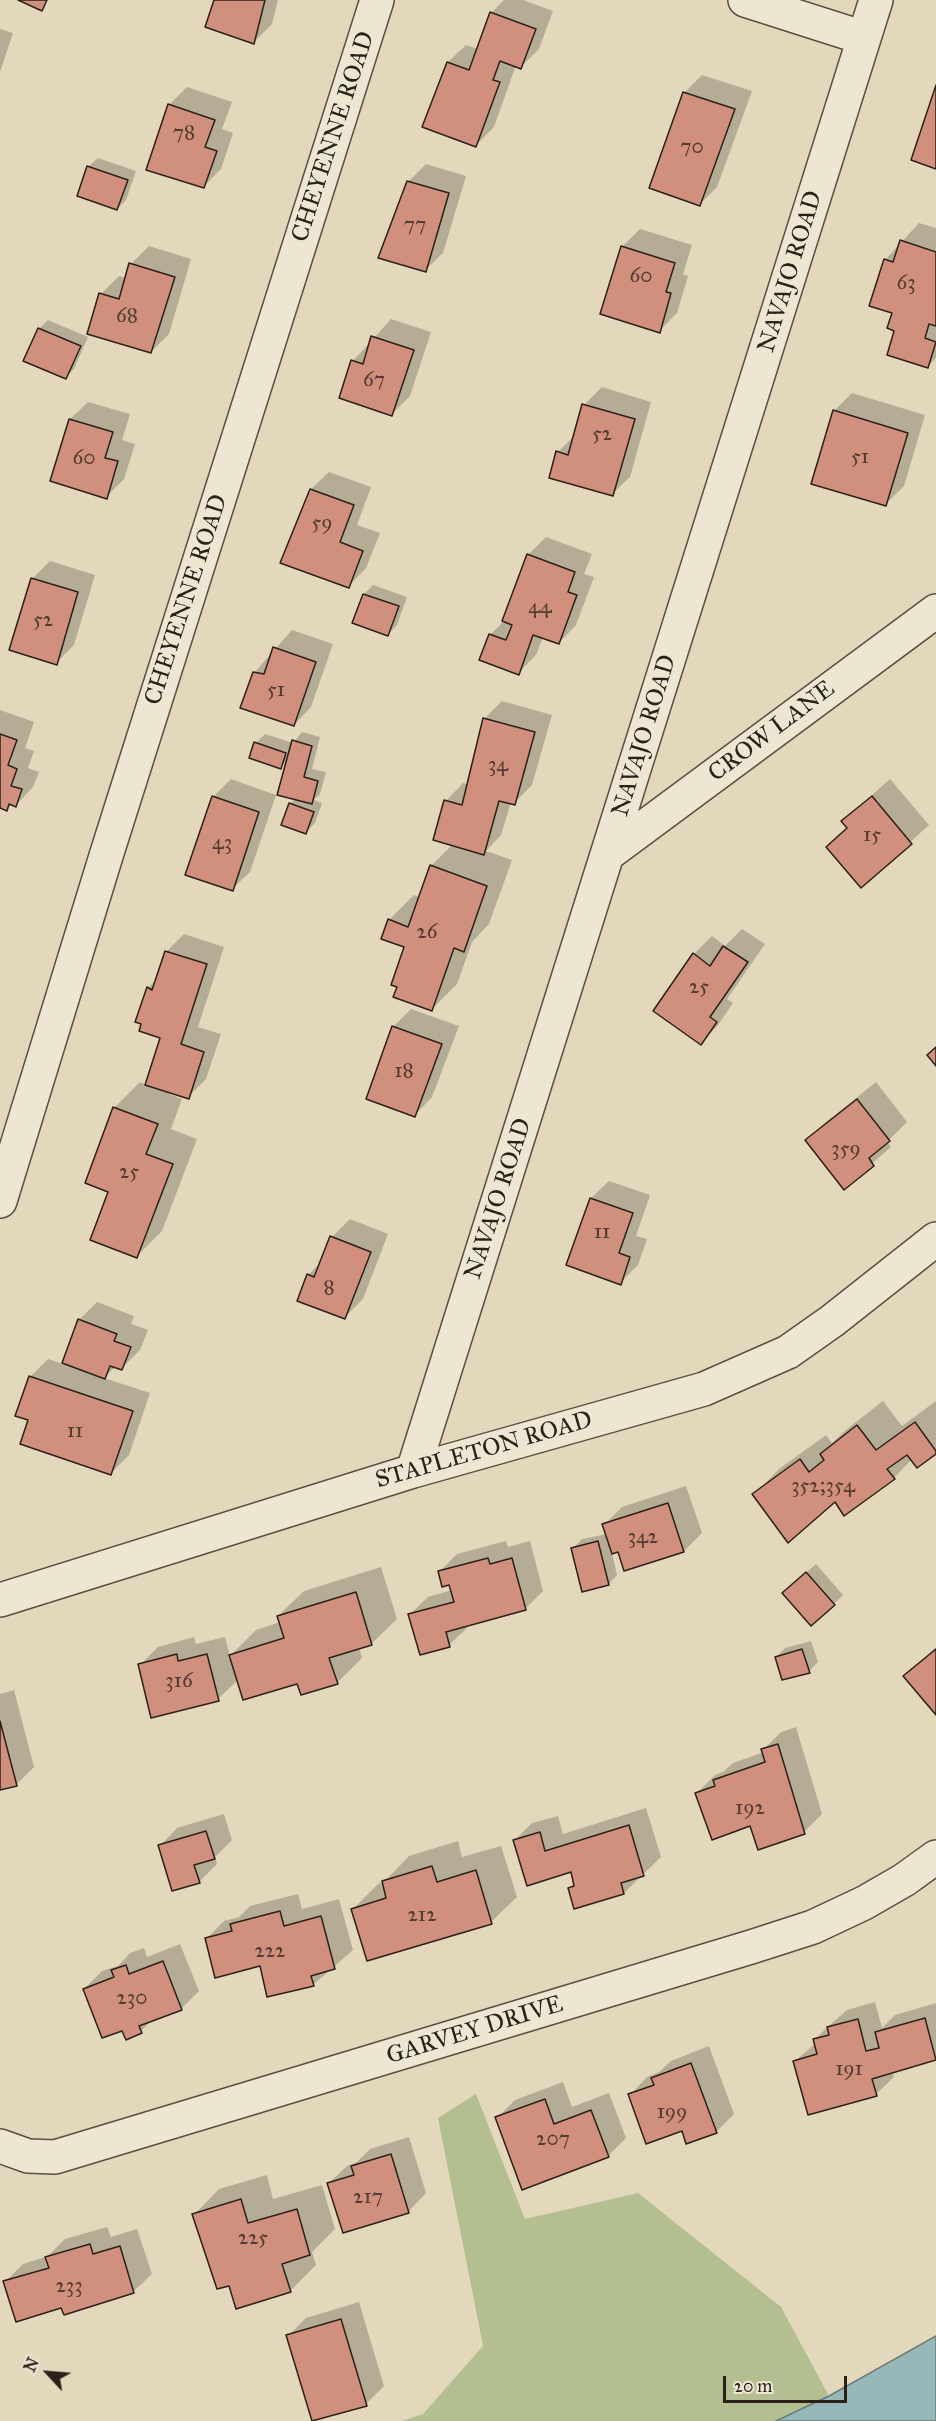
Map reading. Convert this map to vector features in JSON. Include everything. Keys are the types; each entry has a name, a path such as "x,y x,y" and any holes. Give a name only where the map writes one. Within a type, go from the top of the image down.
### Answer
{"street":[{"name":"CHEYENNE ROAD","path":"0,1201 106,856 377,0"},
{"path":"745,0 864,38"},
{"name":"NAVAJO ROAD","path":"413,1471 876,0"},
{"name":"CROW LANE","path":"608,854 936,611"},
{"name":"STAPLETON ROAD","path":"0,1600 413,1471 704,1389 788,1352 810,1338 936,1239"},
{"name":"GARVEY DRIVE","path":"0,2146 40,2158 71,2153 751,1947 813,1927 847,1911 904,1880 936,1857"}],"green space":[{"path":"476,2094 525,2219 638,2193 781,2307 829,2396 776,2421 402,2421 423,2414 483,2346 438,2118"}],"water":[{"path":"936,2336 936,2421 776,2421 829,2396"}],"building":[{"path":"18,0 47,0 42,11"},
{"path":"214,0 265,0 254,44 205,27"},
{"path":"490,12 536,29 521,69 500,61 493,80 500,82 476,147 422,127 447,62 469,70"},
{"path":"936,85 936,169 911,160"},
{"path":"683,92 735,109 700,206 649,188"},
{"path":"168,104 215,120 205,147 217,151 204,188 146,170"},
{"path":"87,166 128,180 117,210 77,196"},
{"path":"407,181 449,193 426,272 378,258"},
{"path":"900,240 936,252 936,326 929,324 925,338 936,342 928,368 887,355 894,331 887,328 892,313 869,306 884,259 893,262"},
{"path":"621,246 675,263 666,292 671,293 660,333 600,314"},
{"path":"129,263 175,277 151,353 87,334 99,293 119,299"},
{"path":"38,328 81,346 66,379 23,361"},
{"path":"371,336 414,350 392,416 339,398 351,360 363,364"},
{"path":"582,404 635,419 613,496 549,478 556,451 568,455"},
{"path":"833,410 908,433 886,506 811,484"},
{"path":"69,419 113,432 105,458 118,461 107,499 50,481"},
{"path":"310,489 354,505 340,542 363,551 349,588 280,563"},
{"path":"527,554 575,572 568,592 577,595 559,644 533,635 519,675 479,660 489,634 506,640 512,625 502,621"},
{"path":"31,578 78,592 57,665 9,650"},
{"path":"363,594 399,606 388,636 352,623"},
{"path":"273,647 316,662 294,726 240,708 253,672 264,674"},
{"path":"483,718 535,732 515,805 499,801 484,855 433,840 444,800 462,805"},
{"path":"0,734 17,740 8,765 17,769 11,786 22,789 16,807 9,804 7,811 0,808"},
{"path":"292,740 312,746 304,777 318,781 312,804 277,795"},
{"path":"254,742 286,753 281,769 249,758"},
{"path":"212,796 259,812 233,891 185,875"},
{"path":"872,796 912,844 861,888 826,847 847,828 841,821"},
{"path":"289,803 314,812 306,834 281,825"},
{"path":"430,865 487,886 464,952 454,948 432,1011 393,997 397,987 391,985 404,947 381,939 388,919 408,927"},
{"path":"723,946 748,962 710,1017 717,1022 701,1045 653,1011 693,953 710,966"},
{"path":"165,951 207,964 181,1044 204,1052 189,1099 145,1085 160,1038 139,1031 141,1024 135,1022 147,987 152,990"},
{"path":"392,1026 442,1044 415,1117 366,1099"},
{"path":"936,1047 936,1066 927,1055"},
{"path":"857,1099 890,1141 869,1158 874,1166 844,1190 805,1140"},
{"path":"113,1107 158,1124 146,1154 173,1164 137,1258 90,1240 108,1192 85,1183"},
{"path":"590,1198 633,1213 619,1253 630,1257 621,1285 566,1265"},
{"path":"330,1236 371,1252 345,1319 297,1301 307,1274 314,1277"},
{"path":"78,1319 117,1334 114,1341 131,1347 122,1370 110,1366 105,1379 62,1363"},
{"path":"29,1376 133,1411 111,1475 20,1444 28,1420 15,1416"},
{"path":"915,1422 936,1454 917,1468 907,1455 887,1469 895,1479 844,1516 835,1502 788,1543 752,1494 800,1459 809,1472 824,1460 820,1454 857,1425 876,1450"},
{"path":"668,1503 684,1552 624,1571 618,1552 612,1554 602,1524"},
{"path":"598,1541 609,1585 582,1592 571,1548"},
{"path":"488,1558 490,1564 512,1558 526,1610 446,1632 450,1647 420,1655 408,1614 454,1602 449,1585 442,1587 438,1571"},
{"path":"806,1572 835,1605 811,1626 782,1593"},
{"path":"356,1592 372,1645 329,1658 338,1684 301,1695 297,1684 243,1700 229,1655 284,1638 277,1616"},
{"path":"802,1649 810,1673 782,1680 775,1657"},
{"path":"936,1649 936,1715 903,1676"},
{"path":"177,1654 178,1661 207,1654 219,1701 151,1718 138,1664"},
{"path":"0,1721 17,1786 0,1790"},
{"path":"778,1744 805,1834 758,1850 750,1826 712,1840 695,1793 715,1786 713,1780 765,1762 761,1749"},
{"path":"629,1825 644,1876 621,1883 624,1894 574,1909 568,1888 574,1886 571,1872 527,1886 513,1840 540,1832 545,1851"},
{"path":"206,1831 215,1859 194,1865 200,1883 172,1891 158,1845"},
{"path":"432,1866 437,1882 476,1870 492,1924 367,1961 351,1909 386,1898 382,1881"},
{"path":"280,1911 284,1926 321,1916 335,1969 311,1976 314,1986 267,1997 260,1966 215,1978 205,1938 232,1931 230,1924"},
{"path":"163,1961 182,2010 139,2026 142,2033 126,2040 122,2031 102,2038 83,1989 114,1977 111,1970 126,1965 129,1974"},
{"path":"925,2018 936,2060 872,2079 877,2096 808,2115 793,2061 817,2054 813,2039 829,2035 827,2027 858,2019 866,2051 879,2048 875,2032"},
{"path":"691,2063 717,2133 686,2144 682,2131 646,2144 628,2094 654,2085 651,2078"},
{"path":"545,2099 554,2124 591,2110 609,2157 522,2190 495,2117"},
{"path":"391,2154 409,2213 343,2233 327,2183 354,2175 351,2166"},
{"path":"241,2199 248,2223 297,2209 310,2255 282,2264 291,2292 236,2309 229,2286 217,2289 192,2214"},
{"path":"90,2244 93,2254 120,2246 134,2293 64,2315 61,2308 16,2322 3,2281 49,2268 45,2257"},
{"path":"341,2319 367,2406 312,2421 286,2335"}]}
